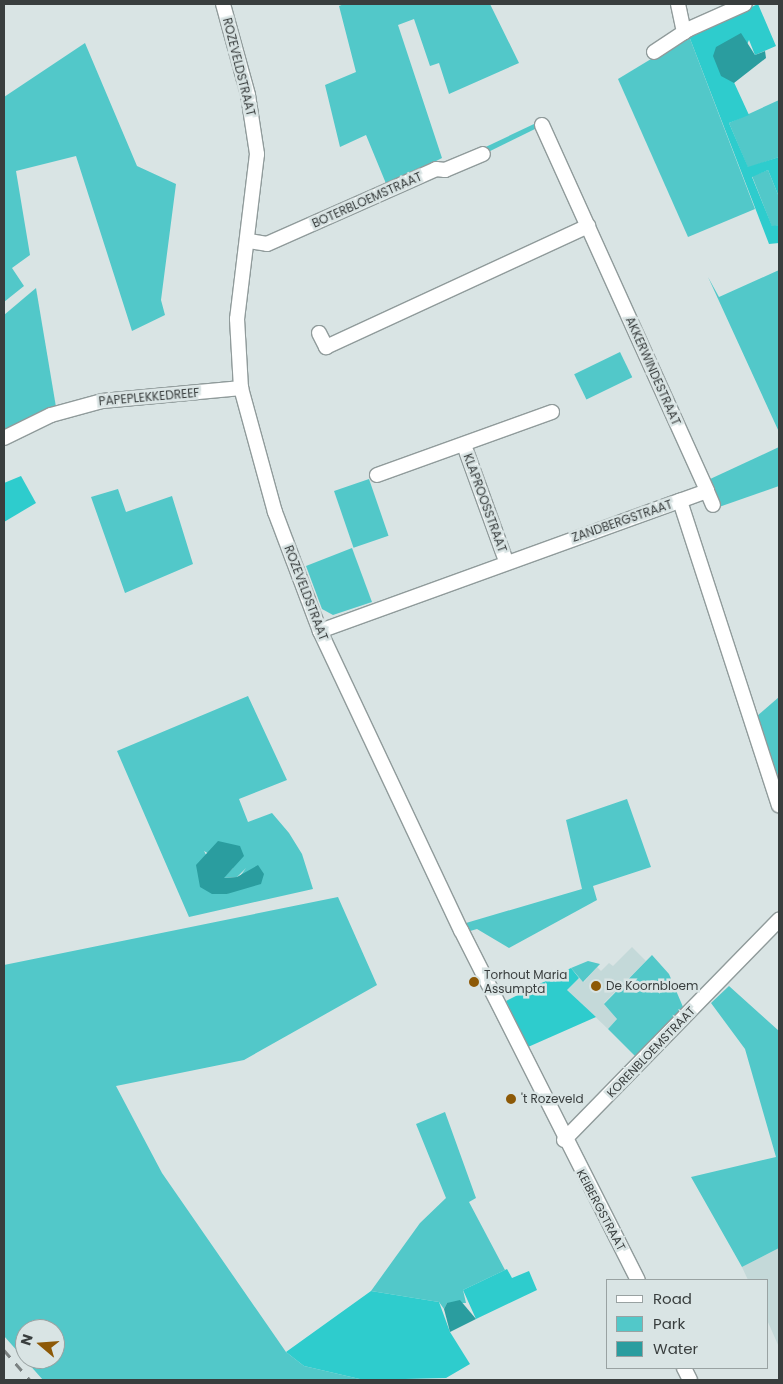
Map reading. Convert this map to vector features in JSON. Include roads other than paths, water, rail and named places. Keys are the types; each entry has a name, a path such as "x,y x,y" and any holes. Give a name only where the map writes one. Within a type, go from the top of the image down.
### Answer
{"street":[{"name":"ROZEVELDSTRAAT","path":"223,4 255,134 257,173 237,319 241,388 275,512 320,631 564,1140"},
{"path":"678,4 684,32"},
{"path":"654,52 684,32 745,4"},
{"name":"AKKERWINDESTRAAT","path":"542,125 707,491"},
{"name":"BOTERBLOEMSTRAAT","path":"249,241 267,244 436,169 445,170 483,154"},
{"path":"319,333 326,347 588,226"},
{"name":"PAPEPLEKKEDREEF","path":"4,438 51,416 102,400 241,388"},
{"name":"KLAPROOSSTRAAT","path":"377,475 552,412"},
{"name":"KLAPROOSSTRAAT","path":"464,445 506,561"},
{"path":"680,500 707,491 713,505"},
{"name":"ZANDBERGSTRAAT","path":"320,631 506,561 680,500 779,805"},
{"name":"KORENBLOEMSTRAAT","path":"564,1140 779,920"},
{"name":"KEIBERGSTRAAT","path":"564,1140 637,1279"}],"water":[{"path":"741,33 755,55 765,51 766,58 734,83 721,76 713,56 716,47"},
{"path":"218,841 240,846 244,856 224,878 237,877 258,865 264,874 261,884 227,894 212,894 200,887 196,865"},
{"path":"460,1300 476,1319 450,1332 444,1309 447,1303"}],"railway":[{"path":"4,1350 30,1380"}],"place":[{"name":"Torhout Maria Assumpta","path":"474,982"},
{"name":"De Koornbloem","path":"596,986"},
{"name":"'t Rozeveld","path":"511,1099"}]}
